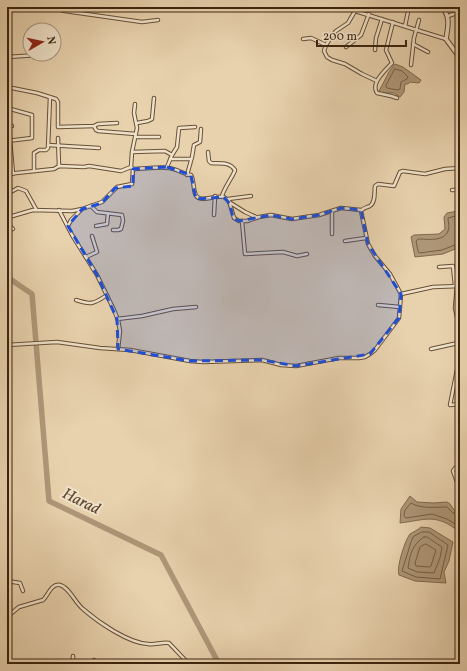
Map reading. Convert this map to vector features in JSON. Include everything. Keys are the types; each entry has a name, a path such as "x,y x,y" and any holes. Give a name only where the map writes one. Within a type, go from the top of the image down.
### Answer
{"street":[{"path":"51,7 65,11 142,22 158,20"},
{"path":"65,11 66,7"},
{"path":"405,26 409,7"},
{"path":"441,7 446,11 448,16 446,39"},
{"path":"377,81 345,64 332,60 324,51 326,44 336,31 348,23 354,11 369,14 446,39 460,58"},
{"path":"448,16 460,11"},
{"path":"346,47 361,34 369,14"},
{"path":"375,50 376,38 382,19"},
{"path":"411,65 413,44 419,20"},
{"path":"394,22 386,50 392,62 374,86 377,92 397,98"},
{"path":"303,40 311,38 326,44"},
{"path":"413,44 428,52"},
{"path":"7,57 22,56"},
{"path":"7,88 55,98 58,100 58,127 94,126 98,124 117,123"},
{"path":"34,171 34,153 39,150 47,149 48,145 50,97"},
{"path":"137,123 152,119 154,98"},
{"path":"13,229 7,221 9,217 36,210 72,211 82,209 102,202 117,187 132,184 132,152 137,123 134,113 135,104"},
{"path":"7,108 32,115 32,138 9,141 13,174"},
{"path":"7,124 12,126"},
{"path":"94,126 98,131 135,136 159,137"},
{"path":"167,168 177,147 179,128 195,127"},
{"path":"187,174 192,159 194,145 200,142 201,129"},
{"path":"58,138 59,166"},
{"path":"48,145 99,148"},
{"path":"132,152 165,151 172,155"},
{"path":"208,152 209,161 211,163 228,164 235,170 222,196"},
{"path":"170,159 192,159"},
{"path":"10,186 7,175 54,169 59,166 89,166 121,171 132,168 167,168 192,176 198,197 204,199 222,196 245,212 257,218"},
{"path":"228,200 234,218 242,222 271,215 292,219 319,215 341,208 362,210 373,202 375,186 378,184 394,186 400,172 404,171 425,174 445,169 460,168"},
{"path":"7,194 18,188 26,191 36,210"},
{"path":"452,190 460,190"},
{"path":"214,215 215,196"},
{"path":"228,200 251,196"},
{"path":"91,206 97,212 119,214 123,216 121,229 113,230"},
{"path":"68,226 71,220 82,209"},
{"path":"59,210 107,295 118,319 120,331 118,349"},
{"path":"7,345 58,342 159,355 176,360 202,362 262,360 281,365 296,366 339,358 359,358 370,354 375,350 399,318 401,294 390,274 370,248 366,238 362,210"},
{"path":"332,212 332,234"},
{"path":"96,226 107,224 108,213"},
{"path":"242,222 245,254 283,252 297,256 307,254"},
{"path":"86,257 97,252 92,236"},
{"path":"345,241 366,238"},
{"path":"439,267 454,266 458,286 455,308 459,326 459,354 450,405 458,404 460,415"},
{"path":"401,294 433,287 458,286"},
{"path":"76,300 83,303 93,303 107,295"},
{"path":"378,305 400,306"},
{"path":"118,319 147,315 173,309 196,307"},
{"path":"431,349 458,343"},
{"path":"460,466 455,468 453,471 460,490"},
{"path":"7,581 20,583 23,591"},
{"path":"7,616 19,607 43,600 53,587 56,585 62,585 82,609 112,630 146,644 169,643 189,664"},
{"path":"73,656 73,664"},
{"path":"93,664 94,660"}],"highlighted area":[{"path":"167,167 191,175 196,199 224,197 230,204 233,218 239,221 271,215 292,219 319,215 341,208 361,210 368,244 401,294 399,318 370,354 296,366 262,360 190,361 118,349 117,319 97,275 68,226 82,209 102,203 115,188 133,186 133,169"}],"water":[{"path":"395,64 403,67 421,80 419,83 410,82 405,84 404,92 400,97 394,93 380,93 379,91"},
{"path":"460,212 460,247 443,254 415,257 411,237 414,235 439,234 445,229 444,217 447,213"},
{"path":"410,496 417,502 447,502 454,510 460,510 458,531 443,522 430,519 400,523 401,509"},
{"path":"421,527 430,528 453,542 449,561 444,572 446,583 415,581 399,575 398,571 400,561 406,542 410,534"}],"waterway":[{"name":"Harad","path":"7,279 10,279 32,294 49,501 161,555 219,664"}]}
